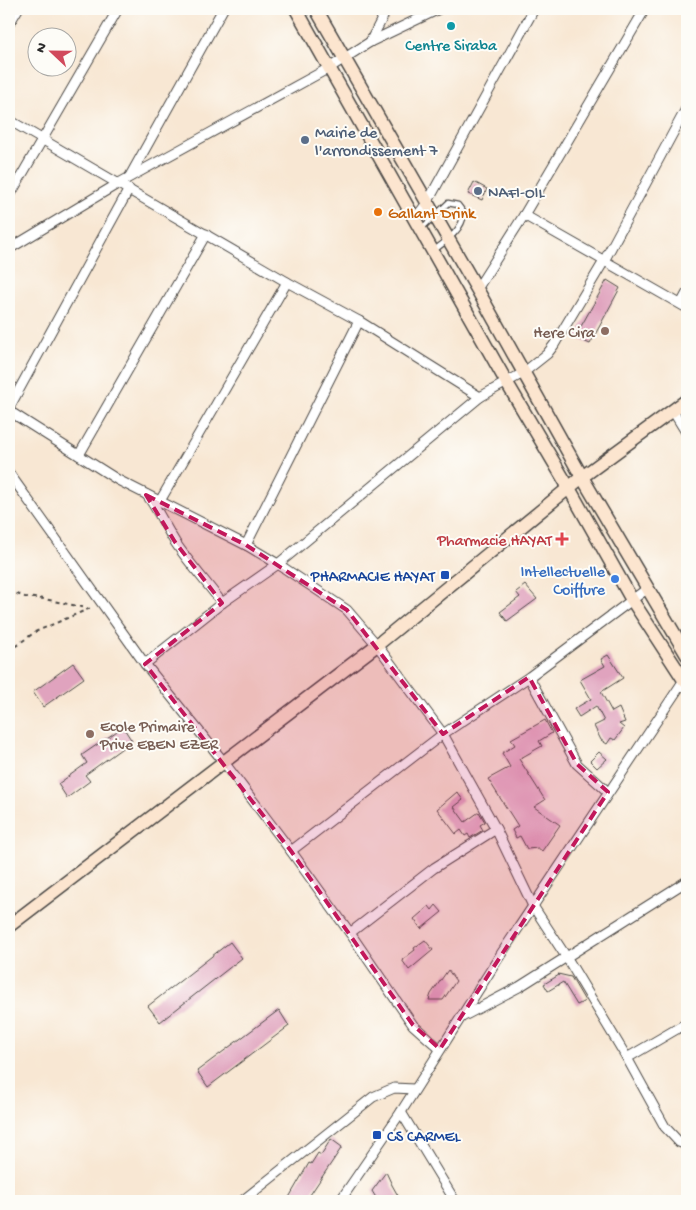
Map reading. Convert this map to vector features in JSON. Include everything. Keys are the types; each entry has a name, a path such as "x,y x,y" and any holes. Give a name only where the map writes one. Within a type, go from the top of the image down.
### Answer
{"main road":[{"path":"296,9 506,383 569,488 632,600 686,679"},
{"path":"316,9 477,289 582,477 687,654"},
{"path":"9,926 222,761 376,645 582,477 687,400"}],"street":[{"path":"9,24 18,9"},
{"path":"9,197 118,9"},
{"path":"130,176 222,9"},
{"path":"370,42 387,9"},
{"path":"9,249 119,182 329,68 370,42 439,9"},
{"path":"417,225 427,203 534,9"},
{"path":"477,289 524,215 645,9"},
{"path":"144,664 222,603 278,564 480,397 523,373 546,354 554,345 604,261 687,107"},
{"path":"9,120 119,182 287,282 359,321 480,397"},
{"path":"129,189 9,409 118,480 246,545 347,610 376,645 443,734 496,829 533,906 567,958 627,1058 665,1127 679,1142 687,1145"},
{"path":"524,215 684,306 687,293"},
{"path":"80,455 206,234"},
{"path":"160,501 287,282"},
{"path":"246,545 359,321"},
{"path":"673,411 687,434"},
{"path":"9,472 144,664 291,851 413,1025 440,1049"},
{"path":"146,494 158,510 175,542 222,603"},
{"path":"291,851 443,734 529,678 648,588"},
{"path":"529,678 572,757 584,772 608,792"},
{"path":"345,1199 503,951 608,792 686,679"},
{"path":"350,933 434,868 496,829"},
{"path":"462,1017 519,987 567,958 687,881"},
{"path":"627,1058 687,1023"},
{"path":"242,1201 373,1097 394,1088 414,1089"},
{"path":"401,1112 455,1201"}],"lane":[{"path":"417,225 434,216 448,203 458,205 464,213 462,223 448,240 432,252"}],"path":[{"path":"9,591 25,597 44,599 89,609"},
{"path":"9,650 35,632 101,602"}],"highlighted area":[{"path":"146,495 246,545 347,610 443,734 529,677 577,764 608,792 440,1049 413,1025 291,851 145,664 222,603 175,542"}],"building":[{"path":"474,182 487,189 482,200 468,194"},
{"path":"607,280 620,288 590,344 575,337"},
{"path":"525,585 537,599 507,621 500,612 520,597 516,592"},
{"path":"608,655 623,678 601,692 612,712 619,708 625,722 619,724 624,728 615,740 611,738 607,744 601,740 594,726 604,721 596,706 579,717 574,709 591,699 580,680 605,666 601,659"},
{"path":"73,663 84,678 43,707 33,692"},
{"path":"545,720 552,733 539,741 542,746 519,759 545,800 534,807 560,825 542,851 538,848 527,849 520,836 516,838 512,830 518,826 488,779 510,767 502,753 515,745 511,739"},
{"path":"123,727 132,741 85,775 90,781 67,798 58,784 87,763 82,755"},
{"path":"599,752 607,759 597,768 590,761"},
{"path":"457,792 463,800 454,807 465,822 479,812 485,822 480,825 483,830 470,838 468,834 465,836 461,830 456,834 437,809"},
{"path":"436,905 442,912 421,929 414,919 429,906 432,910"},
{"path":"425,940 433,950 409,970 402,960"},
{"path":"230,942 242,958 160,1022 148,1006"},
{"path":"448,970 456,981 443,1000 429,1000 431,994"},
{"path":"558,974 571,977 585,1001 577,1005 563,982 548,991 544,984"},
{"path":"279,1010 289,1026 208,1087 197,1071"},
{"path":"331,1139 342,1147 306,1201 287,1201 309,1163 311,1164 318,1153 321,1155"},
{"path":"386,1172 401,1201 378,1201 372,1191"}],"place":[{"name":"Centre Siraba","path":"451,26"},
{"name":"Mairie de l'arrondissement 7","path":"305,140"},
{"name":"NAFI-OIL","path":"478,191"},
{"name":"Gallant Drink","path":"378,212"},
{"name":"Here Cira","path":"605,331"},
{"name":"Pharmacie HAYAT","path":"562,539"},
{"name":"PHARMACIE HAYAT","path":"445,575"},
{"name":"Intellectuelle Coiffure","path":"615,579"},
{"name":"Ecole Primaire Prive EBEN EZER","path":"90,734"},
{"name":"CS CARMEL","path":"377,1135"}]}
